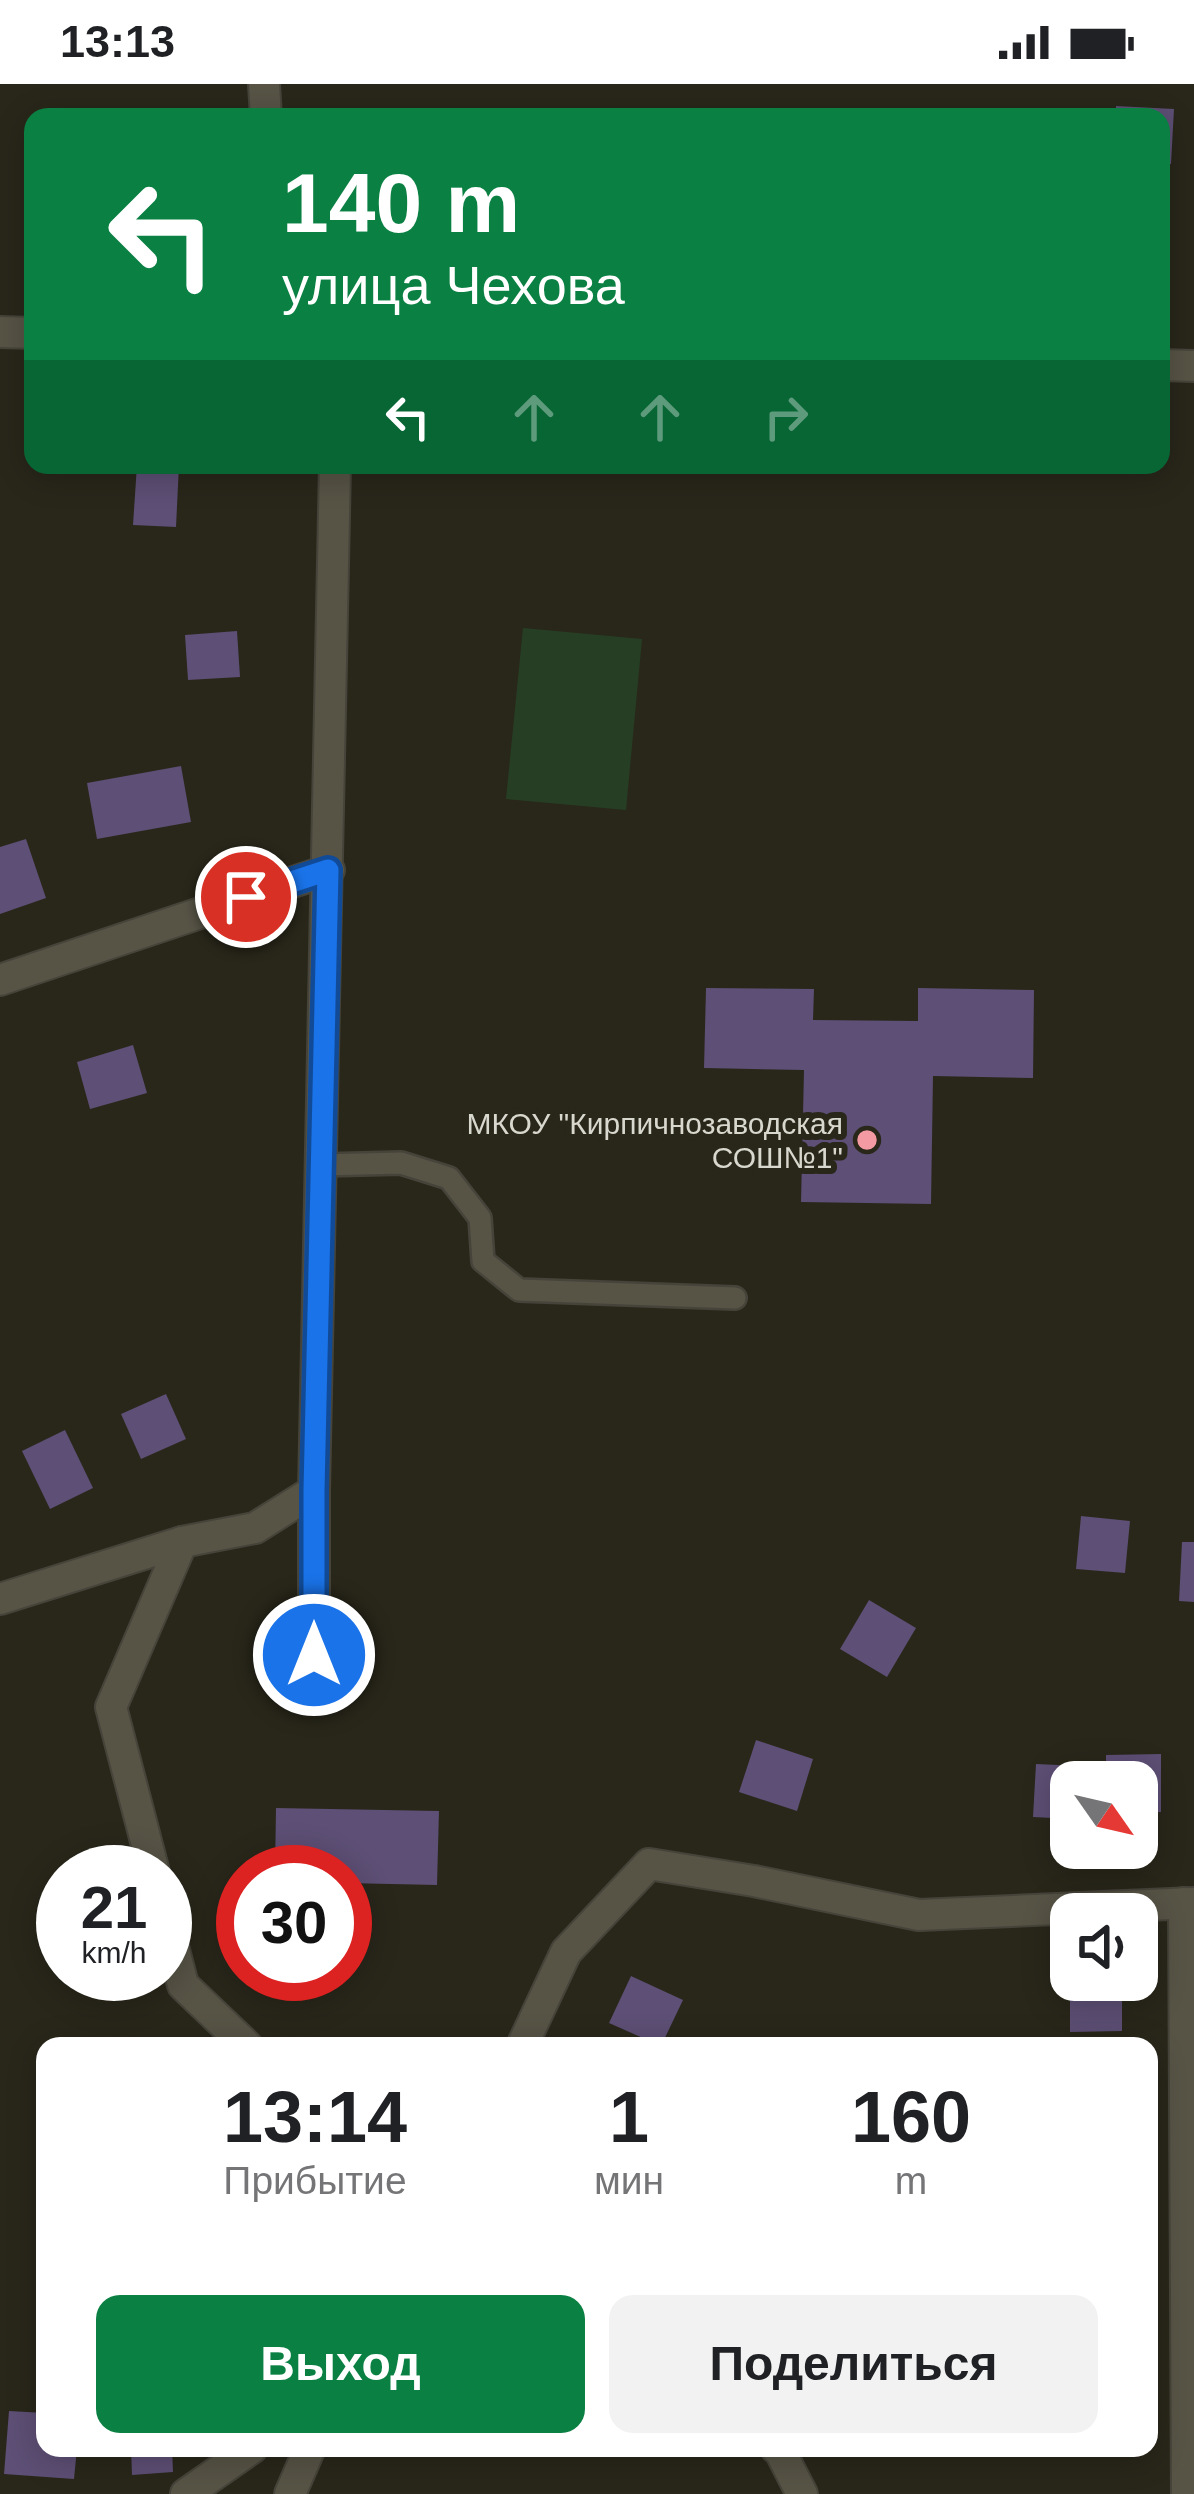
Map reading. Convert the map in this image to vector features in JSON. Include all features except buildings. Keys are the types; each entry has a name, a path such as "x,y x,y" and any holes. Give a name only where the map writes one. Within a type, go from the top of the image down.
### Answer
{"street":[{"path":"314,1655 335,474"},
{"path":"0,980 328,870"},
{"path":"0,1599 182,1542 255,1528 314,1491"},
{"path":"147,1845 111,1707 182,1542"},
{"path":"526,2037 566,1952 649,1864 919,1915 1189,1903 1187,2494"},
{"path":"192,1994 238,2037"},
{"path":"186,2494 239,2457"},
{"path":"290,2494 306,2457"},
{"path":"783,2457 802,2494"}],"lane":[{"path":"322,1165 401,1163 449,1178 480,1218 484,1261 519,1290 735,1298"}],"green space":[{"path":"523,628 642,639 626,810 506,799"}],"place":[{"name":"МКОУ \"Кирпичнозаводская СОШ№1\"","path":"867,1140"}],"route":[{"path":"246,897 328,870 314,1655"}]}
